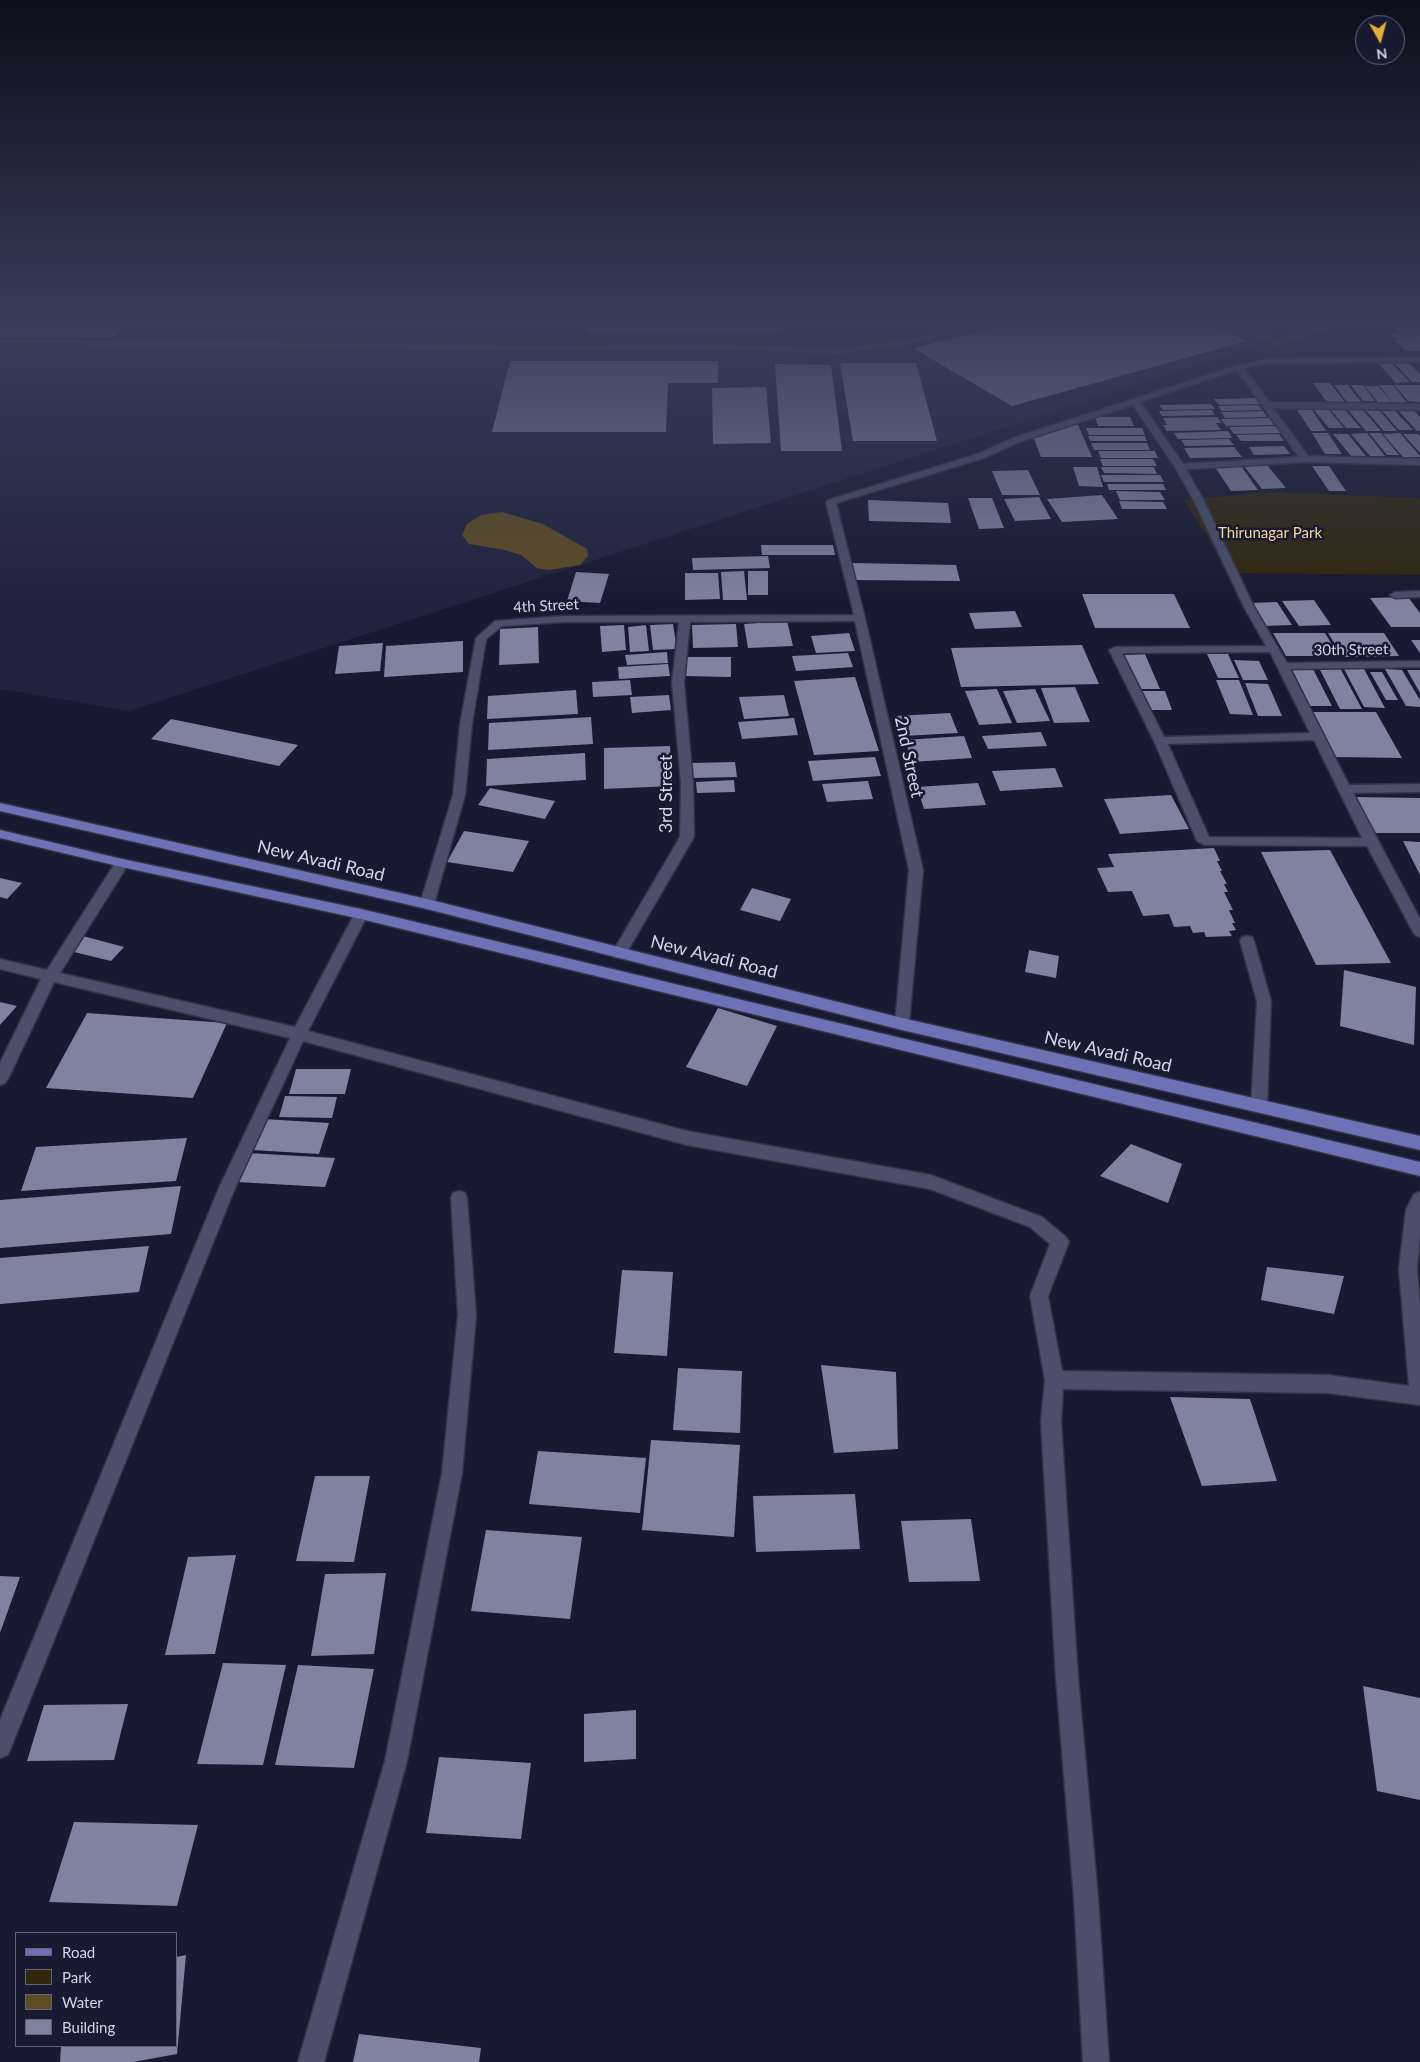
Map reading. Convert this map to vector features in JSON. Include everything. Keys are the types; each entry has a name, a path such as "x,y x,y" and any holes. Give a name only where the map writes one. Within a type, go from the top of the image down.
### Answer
{"main road":[{"name":"New Avadi Road","path":"0,807 427,904 902,1024 1420,1143"},
{"path":"0,834 122,863 361,914 1420,1169"}],"street":[{"name":"2nd Street","path":"902,1024 916,870 832,502 981,456 1016,440 1090,416"},
{"path":"1145,416 1180,468 1199,502 1249,607 1283,666 1371,842 1420,932"},
{"path":"1275,416 1305,459"},
{"path":"1180,468 1305,459 1420,462"},
{"path":"1395,595 1420,594"},
{"name":"3rd Street","path":"619,953 687,837 687,783 678,682 685,618"},
{"name":"4th Street","path":"427,904 459,796 466,724 481,638 499,623 565,619 860,618"},
{"path":"1272,648 1114,650 1160,741 1204,841 1371,842"},
{"name":"30th Street","path":"1283,666 1420,664"},
{"path":"1160,741 1318,736"},
{"path":"1346,789 1420,788"},
{"path":"0,1079 50,975 122,863"},
{"path":"0,1747 227,1188 299,1034 361,914"},
{"path":"1247,941 1264,1001 1259,1106"},
{"path":"0,964 299,1034 687,1138 931,1182 1036,1222 1060,1242 1039,1296 1054,1380 1051,1422 1067,1678 1086,1898 1096,2062"},
{"path":"312,2062 396,1761 452,1473 467,1315 459,1198"},
{"path":"1054,1380 1328,1384 1420,1396 1408,1269 1414,1210 1420,1199"}],"shaded area":[{"path":"0,416 1039,416 129,711 0,689"}],"green space":[{"name":"Thirunagar Park","path":"1269,492 1420,498 1420,575 1230,573 1184,500"}],"water":[{"path":"502,512 543,524 587,549 588,556 580,565 549,570 537,568 521,555 505,550 469,544 462,535 467,524 481,515"}],"building":[{"path":"496,416 667,416 666,432 492,432"},
{"path":"713,416 769,416 771,443 713,444"},
{"path":"779,416 838,416 842,451 781,451"},
{"path":"849,416 930,416 937,441 853,441"},
{"path":"1224,416 1267,417 1225,418"},
{"path":"1301,416 1316,416 1326,431 1311,431"},
{"path":"1319,416 1334,416 1344,428 1329,428"},
{"path":"1336,416 1351,416 1361,428 1346,428"},
{"path":"1353,416 1368,416 1381,431 1366,431"},
{"path":"1371,416 1384,416 1397,431 1384,431"},
{"path":"1387,416 1400,416 1413,430 1399,430"},
{"path":"1404,416 1420,417 1420,431 1417,431"},
{"path":"1095,417 1130,417 1134,426 1098,426"},
{"path":"1217,417 1222,423 1216,423 1221,430 1167,431 1163,425 1167,425 1163,418"},
{"path":"1269,418 1274,425 1226,426 1221,419"},
{"path":"1067,425 1078,425 1092,457 1041,457 1033,436"},
{"path":"1275,426 1281,433 1234,434 1229,427"},
{"path":"1086,428 1142,428 1145,435 1089,435"},
{"path":"1228,431 1232,438 1178,439 1174,433"},
{"path":"1312,433 1328,433 1342,454 1325,454"},
{"path":"1367,433 1385,456 1370,456 1351,434"},
{"path":"1369,433 1381,433 1399,455 1387,455"},
{"path":"1400,433 1420,457 1403,457 1383,434"},
{"path":"1279,434 1284,441 1241,441 1236,435"},
{"path":"1333,434 1348,434 1366,456 1351,456"},
{"path":"1403,434 1418,434 1420,436 1420,453"},
{"path":"1088,436 1145,436 1147,441 1090,441"},
{"path":"1229,439 1234,445 1185,446 1181,440"},
{"path":"1091,443 1147,443 1150,450 1094,450"},
{"path":"1284,446 1290,454 1254,455 1249,447"},
{"path":"1234,447 1242,457 1190,458 1184,448"},
{"path":"1098,451 1155,451 1158,458 1101,458"},
{"path":"1100,459 1153,459 1157,466 1103,466"},
{"path":"1267,465 1286,488 1262,489 1244,466"},
{"path":"1241,466 1258,490 1231,491 1215,467"},
{"path":"1312,466 1329,466 1346,491 1329,491"},
{"path":"1073,467 1097,467 1103,487 1079,486"},
{"path":"1101,467 1154,467 1157,474 1104,473"},
{"path":"1028,470 1040,495 1002,495 992,471"},
{"path":"1101,475 1160,475 1164,482 1104,482"},
{"path":"1107,484 1163,484 1166,490 1109,490"},
{"path":"1116,491 1160,492 1165,500 1120,500"},
{"path":"1102,495 1118,519 1062,522 1047,499"},
{"path":"1039,497 1051,519 1015,521 1004,499"},
{"path":"968,498 992,498 1004,528 979,529"},
{"path":"868,500 948,503 951,523 869,521"},
{"path":"1119,501 1163,502 1167,509 1122,509"},
{"path":"761,545 833,545 835,555 762,555"},
{"path":"768,556 770,568 693,570 692,558"},
{"path":"852,563 956,565 960,581 854,580"},
{"path":"744,571 747,600 723,600 721,572"},
{"path":"748,571 768,571 768,595 748,595"},
{"path":"576,572 609,574 600,603 567,601"},
{"path":"685,573 718,573 720,599 685,600"},
{"path":"1082,594 1174,594 1190,628 1095,628"},
{"path":"1408,597 1420,613 1420,627 1391,627 1370,598"},
{"path":"1314,600 1331,625 1299,626 1282,601"},
{"path":"1277,602 1292,625 1264,626 1250,603"},
{"path":"1015,611 1022,627 975,629 969,613"},
{"path":"787,621 793,646 748,648 744,624"},
{"path":"673,624 677,649 653,650 650,625"},
{"path":"736,624 738,647 693,648 692,625"},
{"path":"624,625 626,650 602,652 600,626"},
{"path":"646,625 649,651 630,652 628,627"},
{"path":"538,627 539,663 499,665 500,629"},
{"path":"849,633 855,651 816,653 811,636"},
{"path":"1273,633 1325,633 1339,656 1286,656"},
{"path":"1328,633 1384,633 1399,656 1343,657"},
{"path":"1411,640 1420,640 1420,653"},
{"path":"463,641 463,672 384,677 386,646"},
{"path":"383,643 380,671 335,674 339,646"},
{"path":"1082,645 1099,684 961,687 951,648"},
{"path":"667,652 668,663 627,665 625,655"},
{"path":"848,653 853,667 796,671 792,656"},
{"path":"1145,654 1160,689 1138,689 1124,655"},
{"path":"1207,654 1228,654 1239,678 1218,678"},
{"path":"684,657 731,657 731,677 683,676"},
{"path":"1234,660 1259,661 1268,680 1243,680"},
{"path":"668,664 670,676 619,679 618,667"},
{"path":"1318,666 1339,666 1362,709 1340,709"},
{"path":"1292,669 1313,669 1332,706 1310,706"},
{"path":"1344,669 1364,669 1385,708 1364,707"},
{"path":"1385,669 1402,670 1420,700 1420,707 1406,706"},
{"path":"1407,670 1420,670 1420,693"},
{"path":"1370,672 1382,672 1398,700 1386,700"},
{"path":"855,677 879,751 814,755 794,681"},
{"path":"630,680 632,695 593,697 592,682"},
{"path":"1216,680 1239,680 1253,715 1230,714"},
{"path":"1245,683 1268,684 1282,716 1258,716"},
{"path":"1075,687 1090,722 1054,723 1041,688"},
{"path":"997,689 1012,723 979,725 965,691"},
{"path":"1035,689 1050,721 1017,723 1003,691"},
{"path":"576,690 578,714 487,719 488,696"},
{"path":"1141,691 1165,691 1172,710 1148,710"},
{"path":"669,695 671,710 632,713 630,697"},
{"path":"784,695 789,716 744,719 739,697"},
{"path":"1312,712 1376,712 1402,758 1335,757"},
{"path":"950,713 958,733 903,736 896,716"},
{"path":"591,717 593,744 488,750 489,723"},
{"path":"794,718 798,735 742,739 738,722"},
{"path":"171,719 298,745 279,766 151,739"},
{"path":"1041,732 1047,746 988,749 982,736"},
{"path":"964,736 972,758 912,762 905,740"},
{"path":"670,746 672,786 604,789 604,748"},
{"path":"585,753 586,780 486,786 487,759"},
{"path":"875,757 881,776 813,781 808,761"},
{"path":"735,762 737,777 691,778 691,763"},
{"path":"1055,768 1063,787 1000,791 992,771"},
{"path":"734,780 735,792 697,793 696,782"},
{"path":"868,781 873,799 827,802 822,784"},
{"path":"978,783 986,805 924,809 917,787"},
{"path":"490,788 555,801 545,819 478,805"},
{"path":"1171,795 1189,829 1120,834 1104,799"},
{"path":"1356,797 1420,798 1420,833 1374,833"},
{"path":"464,831 529,841 513,872 447,862"},
{"path":"1403,841 1420,842 1420,875"},
{"path":"1214,848 1220,861 1217,861 1222,871 1220,871 1227,884 1224,884 1228,892 1224,892 1233,910 1229,910 1236,930 1229,931 1232,936 1206,937 1204,932 1193,933 1190,926 1174,927 1169,914 1143,916 1132,891 1108,892 1097,868 1114,867 1108,854"},
{"path":"1330,850 1391,963 1316,965 1261,852"},
{"path":"0,878 22,883 7,899 0,897"},
{"path":"752,888 791,899 780,921 740,910"},
{"path":"83,936 124,947 111,961 70,951"},
{"path":"1029,950 1059,956 1056,978 1025,972"},
{"path":"1344,970 1416,987 1414,1045 1340,1026"},
{"path":"0,1002 17,1006 0,1025"},
{"path":"718,1008 777,1026 747,1086 686,1067"},
{"path":"87,1013 227,1023 193,1098 46,1088"},
{"path":"296,1069 351,1069 345,1094 289,1094"},
{"path":"285,1096 337,1097 332,1118 279,1117"},
{"path":"264,1119 329,1123 319,1154 252,1150"},
{"path":"187,1138 176,1181 21,1191 36,1147"},
{"path":"1131,1144 1182,1164 1168,1203 1100,1176"},
{"path":"248,1153 335,1158 325,1187 237,1182"},
{"path":"181,1186 171,1234 0,1248 0,1200"},
{"path":"149,1246 139,1292 0,1304 0,1258"},
{"path":"1267,1267 1344,1276 1334,1314 1261,1300"},
{"path":"622,1270 673,1272 667,1356 614,1353"},
{"path":"821,1365 896,1372 898,1449 834,1453"},
{"path":"678,1368 742,1371 740,1433 673,1430"},
{"path":"1170,1397 1250,1399 1277,1481 1202,1486"},
{"path":"651,1440 740,1445 734,1537 642,1530"},
{"path":"538,1451 646,1458 640,1513 529,1504"},
{"path":"315,1476 370,1476 354,1562 296,1561"},
{"path":"855,1494 860,1549 756,1552 753,1496"},
{"path":"971,1519 980,1581 909,1582 901,1521"},
{"path":"486,1530 582,1537 570,1619 471,1611"},
{"path":"236,1555 215,1654 165,1655 188,1557"},
{"path":"386,1573 374,1654 311,1656 325,1574"},
{"path":"0,1576 20,1577 0,1633"},
{"path":"223,1663 286,1665 263,1765 197,1764"},
{"path":"298,1665 374,1669 354,1768 275,1765"},
{"path":"1363,1686 1420,1698 1420,1800 1377,1791"},
{"path":"128,1704 114,1760 27,1761 44,1705"},
{"path":"636,1710 636,1759 584,1762 584,1714"},
{"path":"439,1757 531,1763 521,1839 426,1833"},
{"path":"74,1822 198,1825 177,1906 49,1902"},
{"path":"186,1955 178,2043 178,1957"},
{"path":"359,2034 481,2048 479,2062 353,2062"},
{"path":"61,2047 178,2047 177,2054 133,2062 60,2062"}]}
